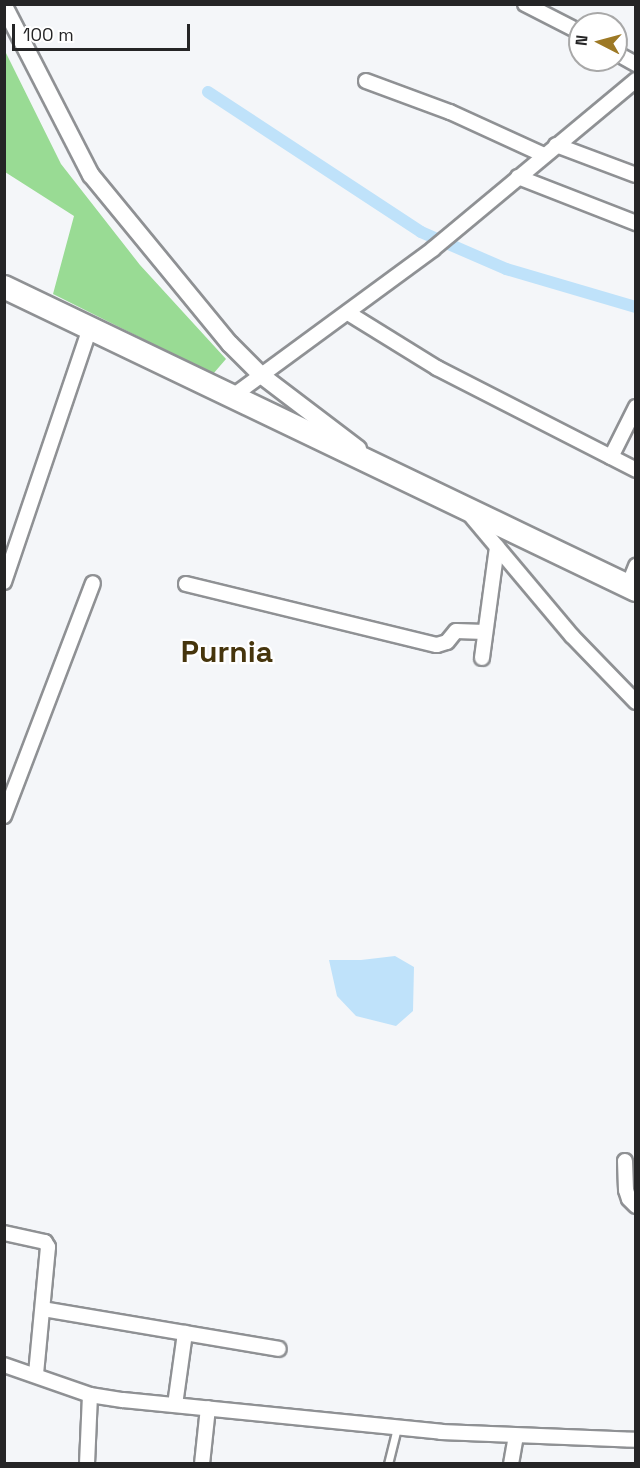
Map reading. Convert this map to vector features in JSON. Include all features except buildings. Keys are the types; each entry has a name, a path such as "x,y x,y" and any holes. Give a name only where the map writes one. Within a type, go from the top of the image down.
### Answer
{"highway":[{"path":"4,287 380,466 467,510 633,581"}],"street":[{"path":"525,4 568,26"},
{"path":"4,6 91,175 230,344 261,375 380,466"},
{"path":"233,396 433,249 636,80"},
{"path":"366,81 450,112 544,155"},
{"path":"556,145 636,175"},
{"path":"518,177 636,223"},
{"path":"348,313 436,368 636,470"},
{"path":"4,582 90,328"},
{"path":"611,457 636,407"},
{"path":"467,510 572,636 636,702"},
{"path":"482,658 498,547"},
{"path":"4,816 93,583"},
{"path":"186,584 437,645 447,642 456,631 485,632"},
{"path":"626,1161 626,1190 629,1199 636,1206"},
{"path":"4,1233 45,1242 48,1247 36,1374"},
{"path":"43,1309 279,1349"},
{"path":"175,1405 185,1333"},
{"path":"4,1365 36,1374 90,1395 397,1428 516,1436 636,1440"},
{"path":"87,1464 90,1395"},
{"path":"202,1464 208,1408"},
{"path":"511,1464 516,1436"}],"lane":[{"path":"388,1464 397,1428"}],"green space":[{"path":"5,51 61,164 140,265 226,359 213,374 53,294 74,216 5,172"}],"water":[{"path":"395,956 414,967 413,1011 396,1026 356,1016 337,996 329,960 361,960"}],"waterway":[{"path":"208,92 421,232 506,269 636,307"}],"district":[{"name":"Purnia","path":"227,652"}]}
